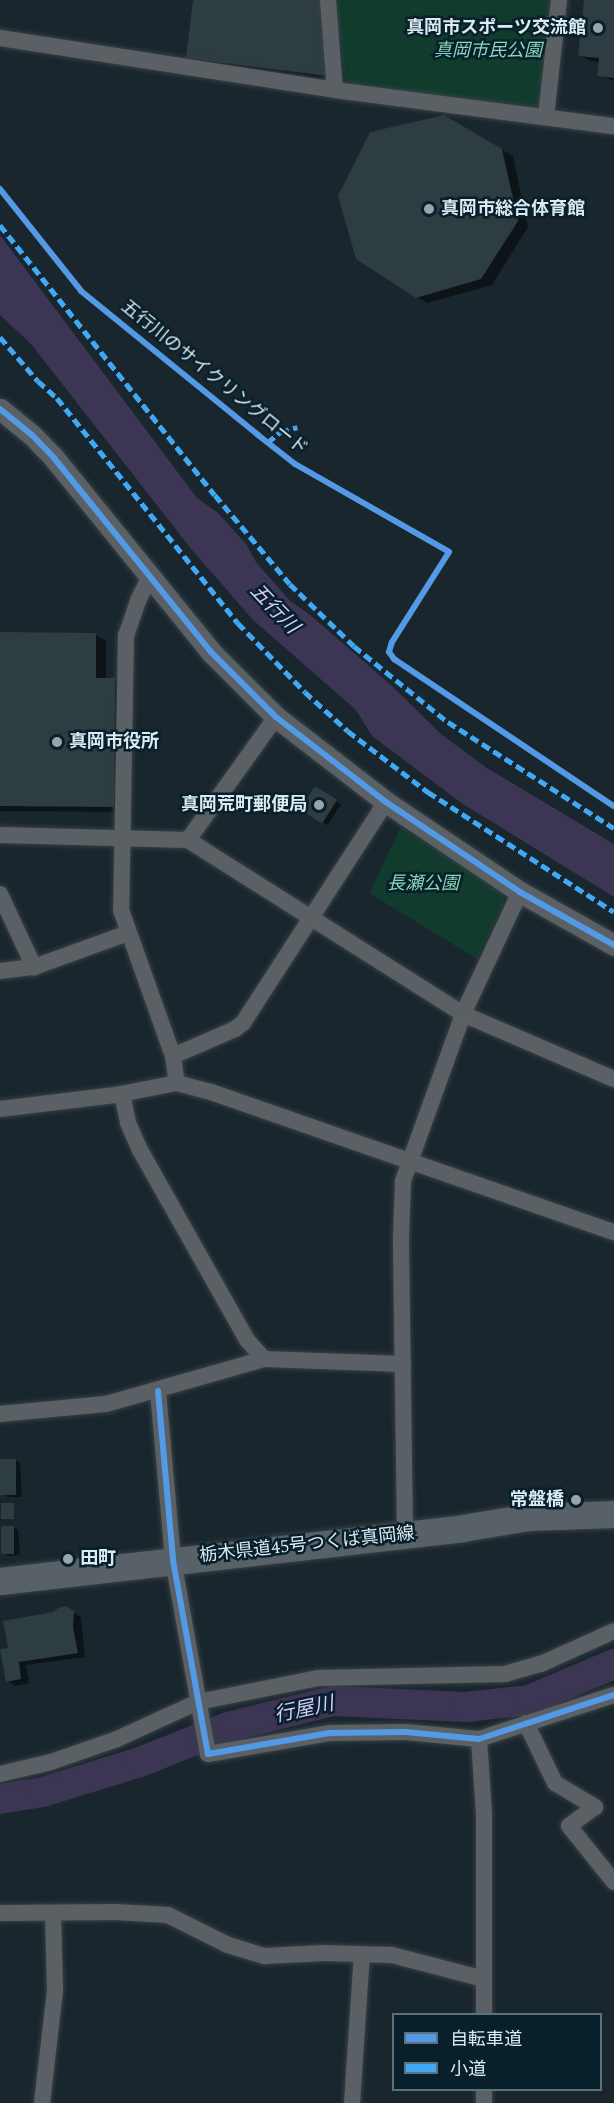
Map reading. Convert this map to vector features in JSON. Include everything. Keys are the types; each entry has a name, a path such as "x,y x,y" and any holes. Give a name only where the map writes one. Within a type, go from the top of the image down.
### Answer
{"main road":[{"name":"栃木県道45号つくば真岡線","path":"0,1581 462,1528 529,1517 614,1514"}],"street":[{"path":"328,0 335,90"},
{"path":"546,116 559,0"},
{"path":"0,38 335,90 614,126"},
{"path":"0,409 32,435 54,458 211,652 276,717 386,802 520,892 614,945"},
{"path":"149,578 126,635 121,910 173,1056 177,1083"},
{"path":"188,840 276,717"},
{"path":"173,1056 235,1029 243,1023 386,802"},
{"path":"0,835 188,840 463,1014 614,1079"},
{"path":"405,1533 401,1236 404,1181 463,1014 520,892"},
{"path":"0,894 34,967"},
{"path":"0,971 34,967 128,933"},
{"path":"0,1109 122,1094 177,1083 614,1232"},
{"path":"122,1094 128,1123 140,1150 247,1340 264,1359"},
{"path":"0,1414 106,1404 264,1359 403,1365"},
{"path":"158,1390 173,1560 208,1754 329,1733 406,1732 479,1739 614,1695"},
{"path":"0,1774 51,1762 117,1739 199,1705 318,1678 505,1674 541,1664 614,1631"},
{"path":"526,1723 555,1783 595,1807 569,1826 614,1882"},
{"path":"479,1739 484,1815 484,2013"},
{"path":"0,1913 117,1912 168,1916 228,1945 264,1956 392,1955 484,1979"},
{"path":"42,2103 55,1990 53,1914"},
{"path":"352,2103 362,1954"}],"green space":[{"name":"真岡市民公園","path":"336,0 551,0 539,105 532,109 350,84 344,75"},
{"name":"長瀬公園","path":"401,827 503,892 504,903 477,959 369,893"}],"water":[{"name":"五行川","path":"0,235 197,498 218,513 246,544 256,562 290,601 309,614 392,686 442,735 487,768 614,844 614,897 463,804 372,736 356,710 253,620 192,550 31,344 0,315"}],"building":[{"path":"193,0 321,0 327,76 186,58"},
{"name":"真岡市スポーツ交流館","path":"584,0 614,0 614,78 597,76 599,58 578,56"},
{"name":"真岡市総合体育館","path":"444,115 502,149 518,221 481,279 416,298 356,259 338,196 370,132"},
{"name":"真岡市役所","path":"0,632 96,633 96,678 115,678 114,807 0,806"},
{"name":"真岡荒町郵便局","path":"315,786 337,800 322,824 300,810"},
{"path":"0,1459 16,1459 16,1495 0,1495"},
{"path":"1,1503 14,1503 14,1519 1,1519"},
{"path":"1,1526 14,1526 14,1554 1,1554"},
{"path":"66,1606 74,1611 73,1627 78,1653 19,1662 21,1679 6,1682 0,1649 8,1648 3,1621 53,1612"}],"waterway":[{"name":"行屋川","path":"0,1799 43,1792 140,1762 228,1727 333,1701 466,1707 529,1700 614,1664"}],"marked path":[{"path":"0,225 215,495 290,584 354,646 448,722 614,828"},
{"path":"0,337 38,381 57,398 238,623 305,692 348,731 428,792 614,912"},
{"path":"267,443 280,432 297,427"}],"cycle path":[{"name":"五行川のサイクリングロード","path":"0,189 81,291 258,435 295,464 449,552 392,642 389,652 394,659 614,806"},
{"path":"0,409 32,435 54,458 211,652 276,717 386,802 520,892 614,945"},
{"path":"158,1391 173,1560 208,1754 329,1733 406,1732 479,1739 614,1695"}],"place":[{"name":"真岡市スポーツ交流館","path":"598,28"},
{"name":"真岡市総合体育館","path":"429,209"},
{"name":"真岡市役所","path":"57,742"},
{"name":"真岡荒町郵便局","path":"319,805"},
{"name":"常盤橋","path":"576,1500"},
{"name":"田町","path":"68,1559"}]}
